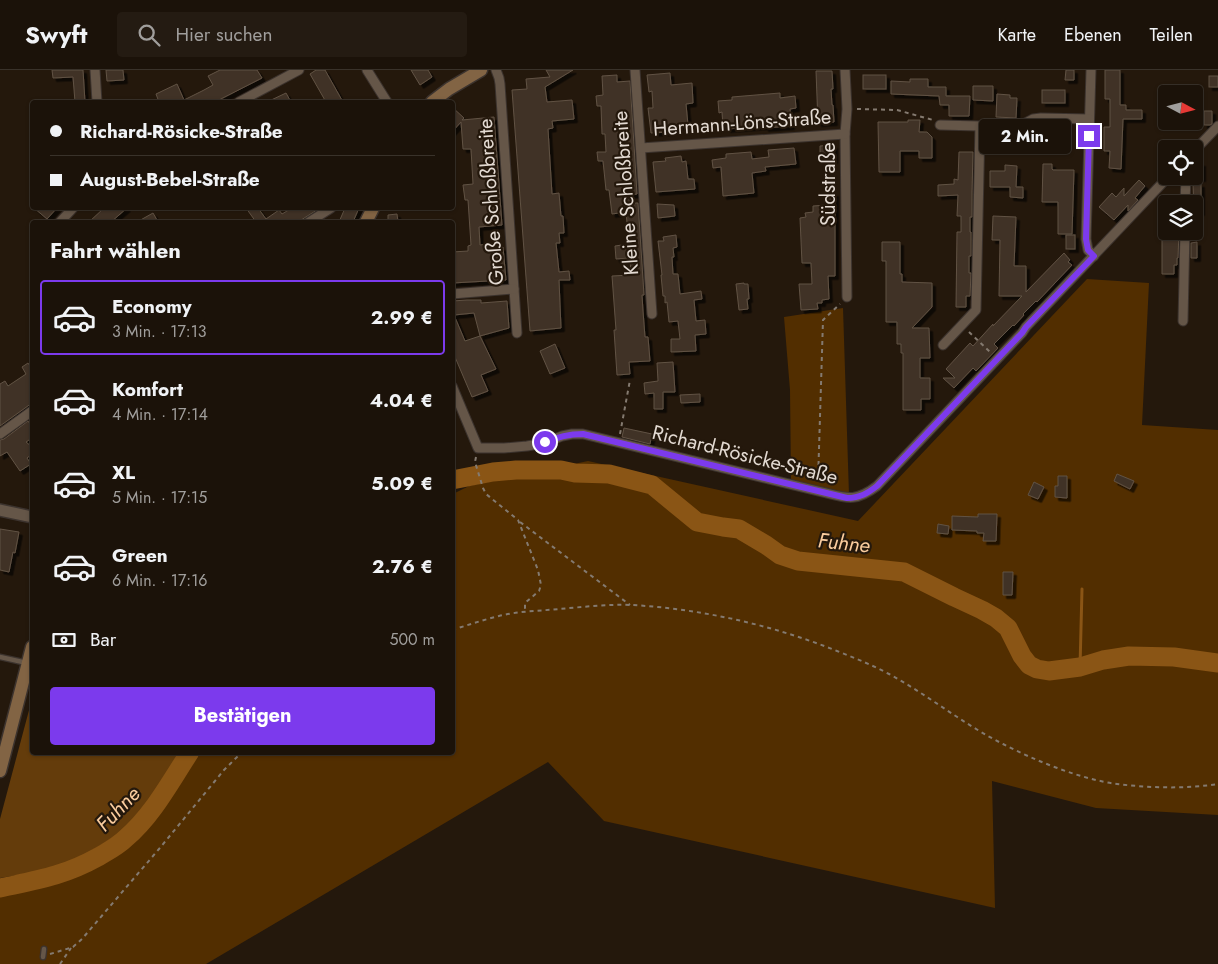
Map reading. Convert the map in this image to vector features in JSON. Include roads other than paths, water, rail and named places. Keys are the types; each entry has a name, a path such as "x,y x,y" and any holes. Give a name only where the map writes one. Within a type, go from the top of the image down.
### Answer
{"main road":[{"path":"435,100 481,70"},
{"path":"0,771 3,745 30,656"}],"street":[{"path":"95,70 97,100"},
{"path":"245,100 299,70"},
{"path":"367,70 386,100"},
{"name":"Große Schloßbreite","path":"496,70 500,84 517,332"},
{"name":"Kleine Schloßbreite","path":"635,70 652,314"},
{"name":"Südstraße","path":"846,70 847,297"},
{"path":"1091,70 1086,239 1088,250 1094,256"},
{"path":"940,125 1018,127 1033,119 1040,118 1090,119"},
{"path":"943,345 976,310 980,126"},
{"path":"1203,142 1218,126"},
{"name":"Hermann-Löns-Straße","path":"641,148 845,134"},
{"name":"Richard-Rösicke-Straße","path":"455,393 478,448 526,446 562,436 583,434 847,498 861,496 877,486 1161,185"},
{"path":"62,220 71,210"},
{"path":"312,220 328,210"},
{"path":"1183,321 1185,240"},
{"path":"455,294 514,289"},
{"path":"0,434 30,412"},
{"path":"0,510 30,517"}],"lane":[{"path":"0,657 28,664"},
{"path":"42,957 44,949"}],"waterway":[{"name":"Fuhne","path":"455,479 493,472 561,470 575,473 609,474 652,485 697,522 739,529 780,555 798,561 904,572 996,618 1008,628 1022,656 1029,665 1037,669 1049,671 1080,667 1103,660 1129,656 1174,657 1218,663"},
{"path":"1080,667 1082,589"},
{"name":"Fuhne","path":"0,888 38,880 74,869 116,846 136,829 153,809 188,755"}]}
